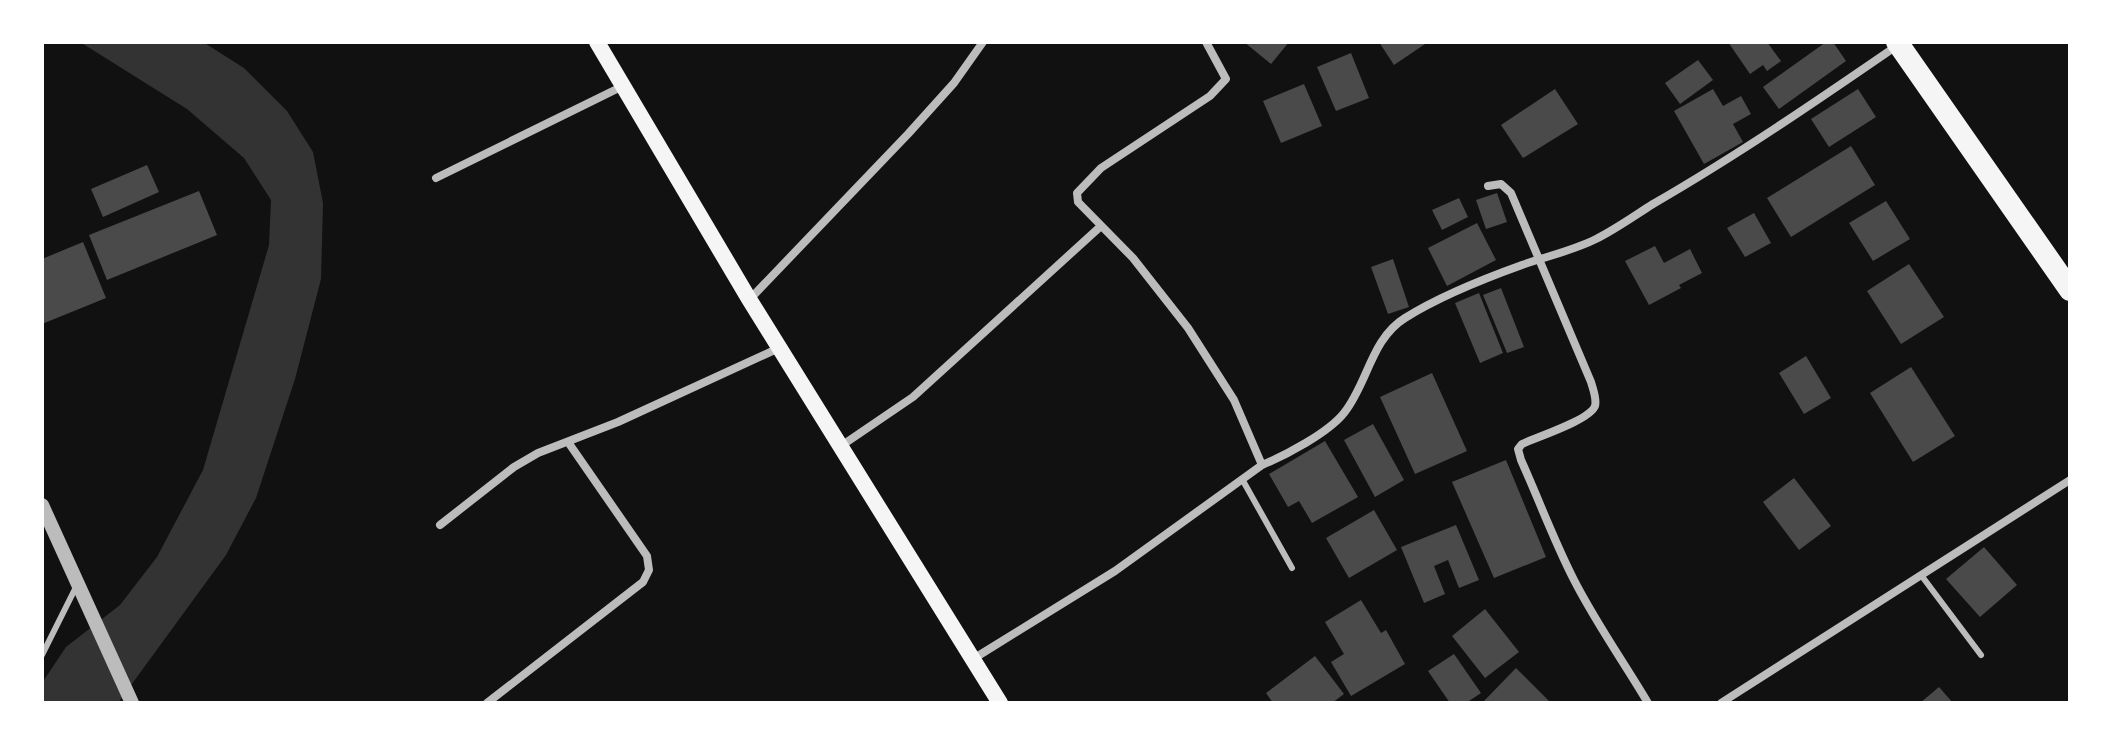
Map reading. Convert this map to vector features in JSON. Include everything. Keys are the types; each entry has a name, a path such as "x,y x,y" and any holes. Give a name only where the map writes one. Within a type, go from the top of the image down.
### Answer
{"highway":[{"path":"1898,43 2070,290"}],"main road":[{"path":"597,42 749,299 1000,703"}],"street":[{"path":"749,299 908,134 954,83 983,42"},
{"path":"1206,42 1226,79 1210,96 1101,168 1077,193 1078,202 1133,258 1188,328 1234,400 1262,465"},
{"path":"973,659 1115,571 1262,465 1282,457 1342,416 1390,328 1444,298 1540,259 1574,250 1618,228 1761,139 1898,43"},
{"path":"436,178 624,86"},
{"path":"1488,186 1501,184 1511,193 1591,382 1596,403 1593,411 1583,418 1522,444 1518,449 1572,577 1604,637 1620,656 1648,703"},
{"path":"841,446 913,397 1101,226"},
{"path":"440,525 514,467 538,453 779,348"},
{"path":"487,703 643,582 648,574 647,556 568,442"},
{"path":"1721,703 2070,480"},
{"path":"42,505 132,703"}],"lane":[{"path":"1242,479 1292,568"},
{"path":"1921,575 1981,655"},
{"path":"42,655 78,581"}],"shaded area":[{"path":"80,42 203,42 244,68 287,111 313,152 323,203 321,279 295,379 256,498 226,555 118,703 42,703 42,683 66,647 120,605 157,557 203,470 269,245 271,200 244,158 187,109"}],"building":[{"path":"1244,42 1289,42 1271,64"},
{"path":"1379,42 1428,42 1394,65"},
{"path":"1728,42 1767,42 1781,61 1767,71 1763,65 1750,74"},
{"path":"1826,42 1833,42 1846,61 1779,109 1763,87"},
{"path":"1351,53 1369,98 1336,111 1317,67"},
{"path":"1698,60 1713,80 1680,104 1665,83"},
{"path":"1304,84 1322,126 1281,143 1263,101"},
{"path":"1555,89 1578,124 1523,158 1501,125"},
{"path":"1713,89 1723,106 1741,96 1751,114 1733,124 1743,142 1704,164 1674,111"},
{"path":"1858,89 1876,117 1829,147 1811,119"},
{"path":"1851,146 1875,185 1791,237 1767,198"},
{"path":"147,165 159,192 103,217 91,189"},
{"path":"199,191 217,235 107,280 89,235"},
{"path":"1497,193 1507,222 1486,229 1476,200"},
{"path":"1459,198 1468,217 1442,230 1432,210"},
{"path":"1886,201 1910,239 1873,261 1849,223"},
{"path":"1754,213 1771,243 1745,257 1727,228"},
{"path":"1477,223 1496,260 1447,286 1428,248"},
{"path":"83,242 106,298 42,324 42,259"},
{"path":"1655,246 1664,263 1690,249 1702,273 1649,305 1625,261"},
{"path":"1393,259 1409,307 1388,314 1371,267"},
{"path":"1909,264 1944,317 1901,344 1867,291"},
{"path":"1501,288 1524,347 1507,353 1483,295"},
{"path":"1479,293 1503,353 1480,363 1455,303"},
{"path":"1806,356 1831,398 1804,414 1779,373"},
{"path":"1911,367 1955,436 1913,462 1870,393"},
{"path":"1432,373 1467,451 1415,474 1380,397"},
{"path":"1373,424 1404,480 1375,497 1344,440"},
{"path":"1325,441 1358,497 1312,523 1299,501 1288,507 1269,474"},
{"path":"1506,460 1546,557 1494,578 1452,482"},
{"path":"1794,478 1831,526 1799,550 1763,502"},
{"path":"1374,510 1397,550 1349,578 1326,538"},
{"path":"1456,525 1479,580 1459,588 1448,560 1434,566 1445,594 1424,603 1401,547"},
{"path":"1984,547 2017,585 1980,617 1946,579"},
{"path":"1361,600 1381,633 1386,630 1405,664 1351,696 1331,662 1344,654 1325,622"},
{"path":"1485,609 1519,652 1485,678 1452,636"},
{"path":"1454,654 1481,693 1466,703 1450,703 1428,671"},
{"path":"1315,656 1344,694 1332,703 1273,703 1266,693"},
{"path":"1516,668 1551,703 1484,701"},
{"path":"1939,687 1953,703 1920,703"}]}
